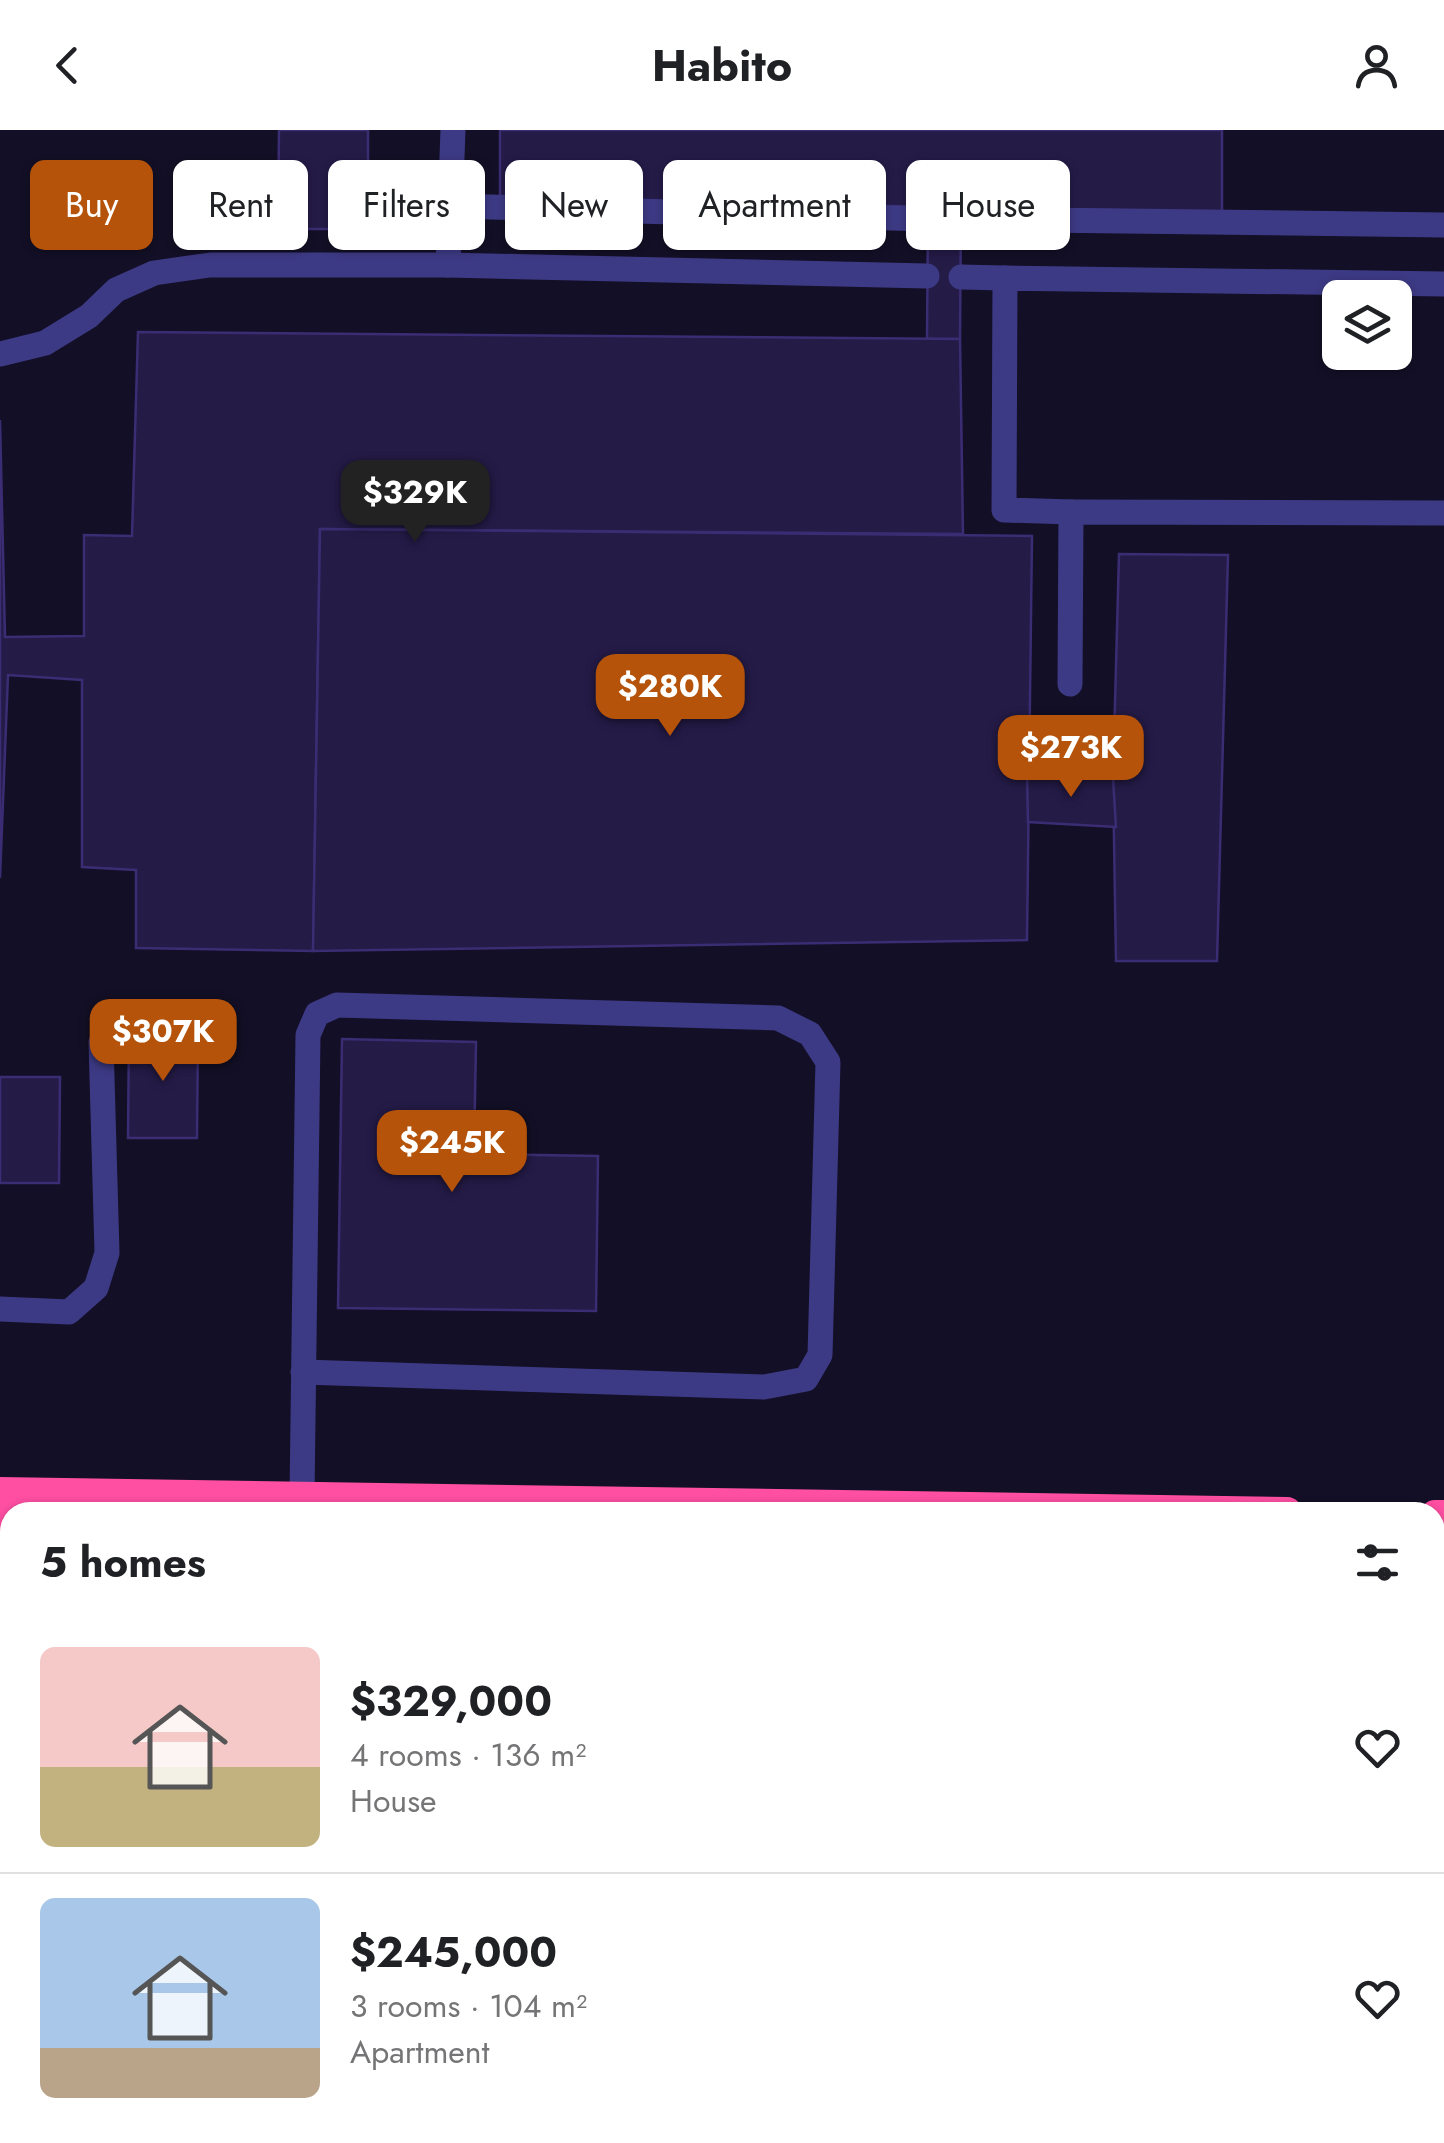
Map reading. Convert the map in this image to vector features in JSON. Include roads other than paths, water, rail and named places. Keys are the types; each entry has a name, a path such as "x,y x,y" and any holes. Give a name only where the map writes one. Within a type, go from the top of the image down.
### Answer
{"highway":[{"path":"0,1492 671,1502"}],"lane":[{"path":"453,130 453,160"},
{"path":"485,207 906,218"},
{"path":"1070,220 1444,225"},
{"path":"448,265 449,250"},
{"path":"0,354 45,344 89,316 116,290 154,274 210,266 448,265 927,276"},
{"path":"961,277 1444,284"},
{"path":"1005,278 1004,510 1444,513"},
{"path":"1070,684 1072,512"},
{"path":"302,1372 764,1387 806,1379 820,1355 828,1062 810,1034 778,1018 337,1005 316,1014 308,1035 302,1372 302,1496"},
{"path":"0,1309 70,1312 96,1288 107,1253 101,1042"}]}
